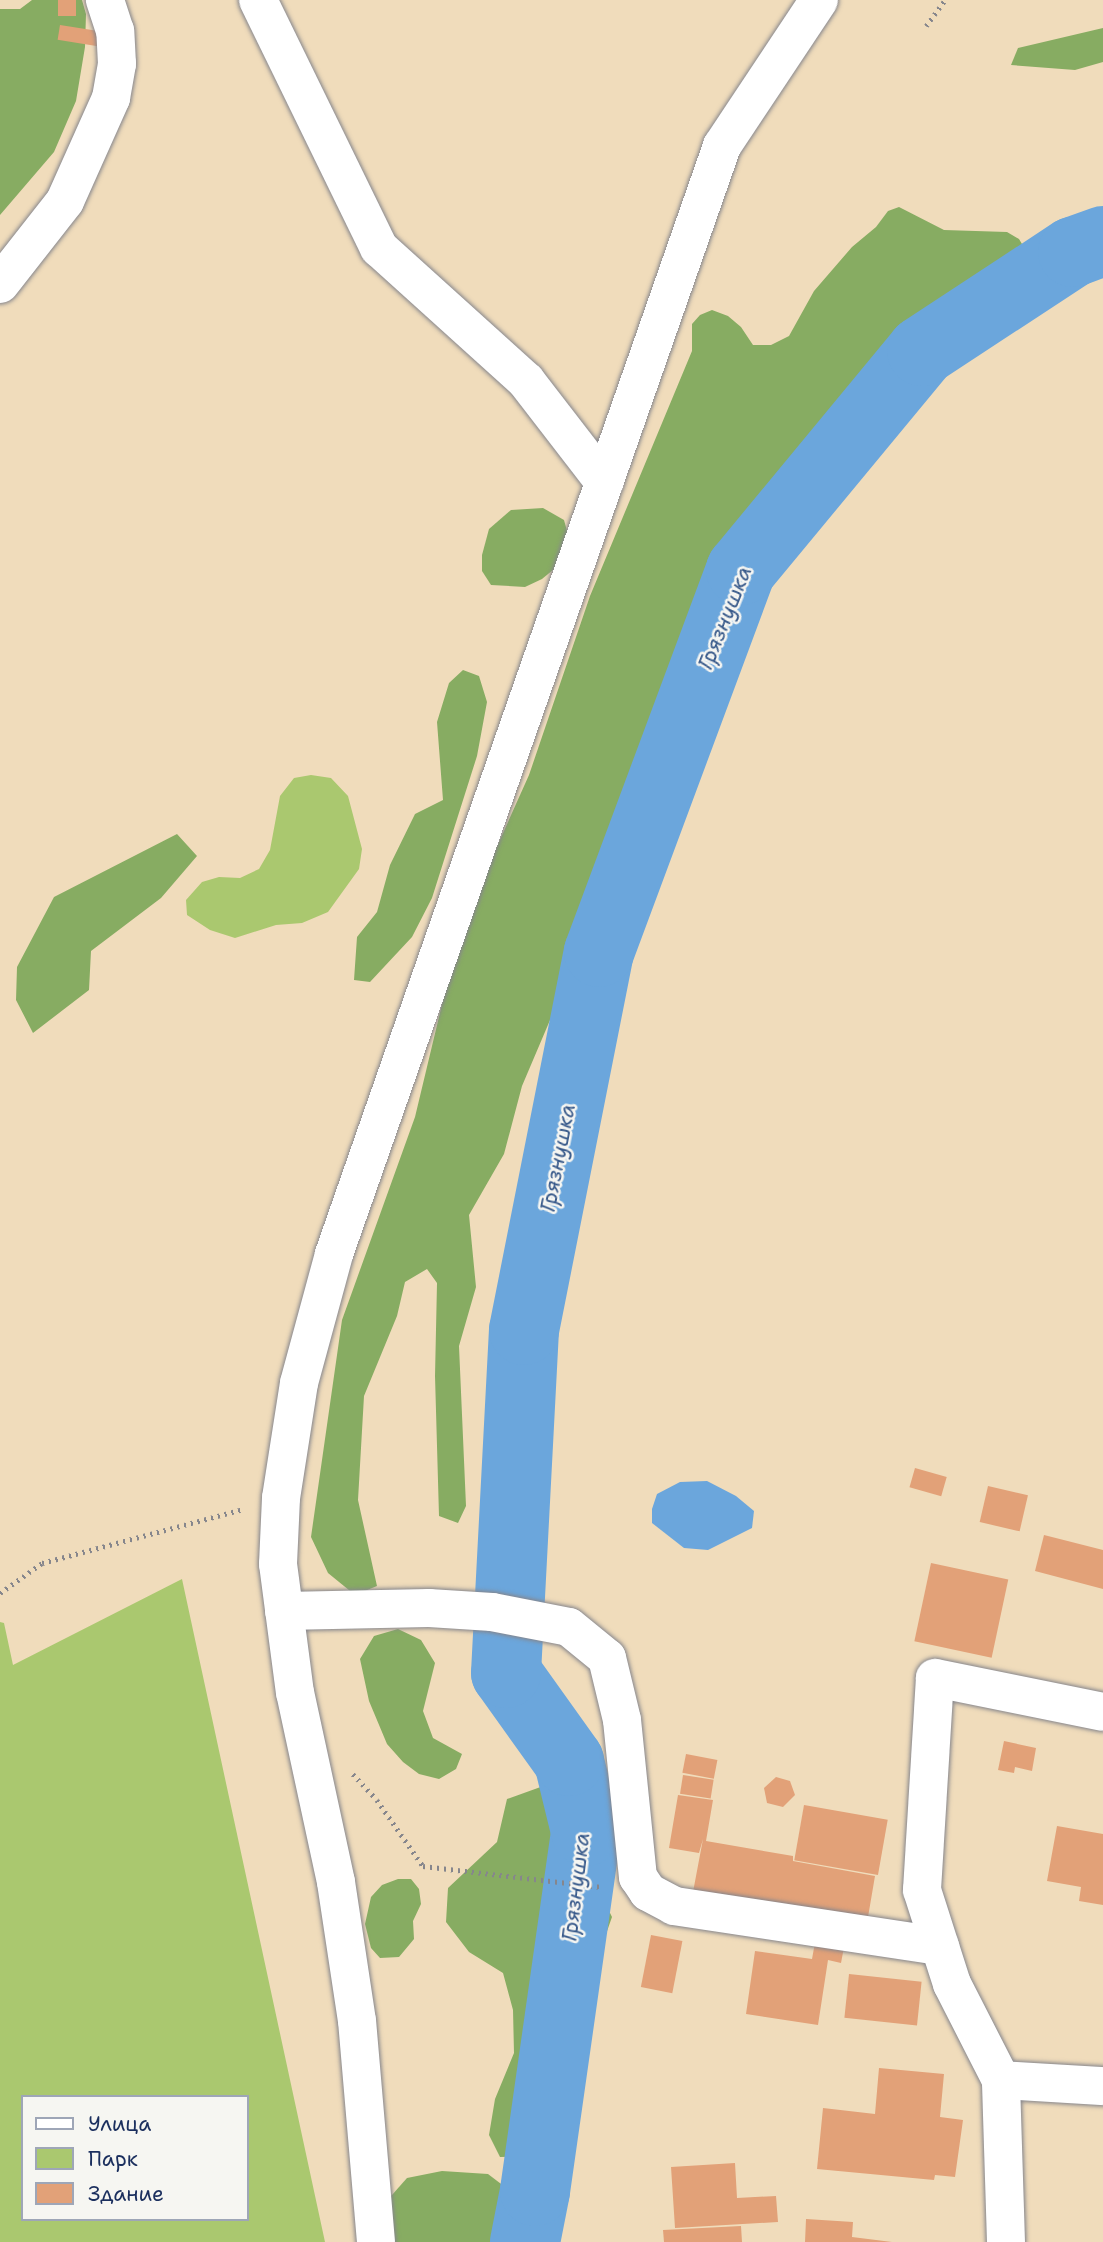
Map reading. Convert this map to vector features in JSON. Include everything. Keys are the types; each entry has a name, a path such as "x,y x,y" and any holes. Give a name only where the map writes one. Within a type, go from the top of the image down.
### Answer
{"street":[{"path":"0,284 65,201 111,98 117,64 116,31 105,0"},
{"path":"258,0 379,248 526,382 604,482"},
{"path":"376,2242 357,2021 336,1882 295,1693 278,1564 281,1499 299,1383 334,1254 722,146 819,0"},
{"path":"284,1611 429,1608 492,1612 569,1627 607,1658 622,1720 638,1877 648,1892 674,1906 940,1946"},
{"path":"1006,2242 1001,2080 952,1984 922,1890 935,1678 1103,1712"},
{"path":"1001,2080 1103,2086"}],"path":[{"path":"926,26 945,0"},
{"path":"0,1593 42,1563 281,1499"},
{"path":"351,1772 377,1800 423,1866 604,1887"}],"green space":[{"path":"32,0 82,0 86,14 85,47 76,101 54,152 0,215 0,9 20,9"},
{"path":"1103,28 1103,62 1075,70 1011,65 1018,48"},
{"path":"899,207 944,230 1007,232 1019,239 1025,249 1022,263 994,291 885,368 816,447 742,542 661,697 556,1006 522,1086 504,1154 469,1215 476,1287 459,1346 466,1506 458,1523 439,1516 435,1376 437,1283 427,1269 405,1282 397,1316 364,1396 358,1500 377,1586 355,1595 328,1573 311,1537 342,1320 415,1117 460,929 529,775 590,596 692,351 692,324 700,315 712,310 728,316 741,327 753,345 771,345 789,336 814,291 888,211"},
{"path":"543,508 564,520 569,538 559,565 542,579 525,587 491,585 482,571 482,555 489,529 511,510"},
{"path":"463,670 479,676 487,702 477,756 432,898 412,937 370,982 354,980 357,937 377,912 390,865 415,814 443,800 437,722 449,683"},
{"path":"311,775 331,778 348,796 362,849 359,869 328,912 302,923 276,925 235,938 210,930 187,915 186,900 202,882 219,877 240,878 259,869 270,850 280,796 294,778"},
{"path":"177,834 197,856 161,898 91,951 89,990 33,1033 16,1000 17,967 54,897"},
{"path":"182,1579 325,2242 0,2242 0,1622 4,1623 13,1665"},
{"path":"398,1629 421,1640 435,1663 423,1711 433,1738 462,1754 456,1769 439,1779 419,1774 403,1762 387,1744 369,1701 360,1659 374,1636"},
{"path":"560,1780 587,1791 600,1830 585,1862 612,1917 606,1934 586,1946 565,1970 574,2032 574,2099 533,2156 500,2157 489,2135 495,2099 514,2053 513,2010 503,1973 469,1952 446,1922 448,1888 497,1842 507,1799"},
{"path":"398,1879 411,1879 419,1889 421,1904 413,1921 414,1939 399,1957 380,1958 371,1948 365,1924 371,1897 382,1885"},
{"path":"442,2171 488,2174 517,2196 525,2242 389,2242 384,2204 407,2178"}],"water":[{"path":"707,1481 736,1496 754,1511 752,1528 708,1550 684,1548 652,1523 652,1509 657,1494 680,1482"}],"building":[{"path":"58,0 76,0 76,16 58,16"},
{"path":"60,25 109,33 107,48 58,40"},
{"path":"915,1468 947,1477 941,1496 909,1487"},
{"path":"988,1486 1028,1495 1020,1531 980,1522"},
{"path":"1044,1535 1103,1550 1103,1589 1035,1571"},
{"path":"931,1563 1008,1579 992,1658 914,1641"},
{"path":"1004,1741 1036,1748 1032,1771 1015,1767 1014,1773 998,1770"},
{"path":"686,1754 717,1760 714,1779 682,1773"},
{"path":"683,1775 714,1780 711,1799 680,1794"},
{"path":"776,1777 790,1781 795,1795 783,1807 767,1803 764,1788"},
{"path":"678,1795 713,1800 706,1841 793,1856 793,1861 875,1876 867,1923 693,1892 703,1839 699,1853 669,1848"},
{"path":"804,1805 888,1820 878,1875 794,1860"},
{"path":"1057,1826 1103,1834 1103,1905 1079,1901 1081,1887 1047,1881"},
{"path":"651,1935 682,1941 672,1993 641,1987"},
{"path":"816,1937 845,1942 841,1963 828,1960 818,2025 746,2014 755,1951 812,1959"},
{"path":"849,1974 922,1982 917,2025 844,2018"},
{"path":"879,2068 944,2074 940,2117 963,2120 955,2177 935,2175 934,2180 817,2169 823,2108 875,2114"},
{"path":"735,2163 737,2198 776,2196 778,2222 675,2228 671,2167"},
{"path":"806,2219 853,2222 852,2237 892,2242 805,2242"},
{"path":"741,2226 742,2242 664,2242 663,2230"}],"waterway":[{"name":"Грязнушка","path":"525,2242 535,2191 586,1831 569,1761 506,1673 524,1330 599,952 741,570 922,351 1073,252 1103,241"}]}
